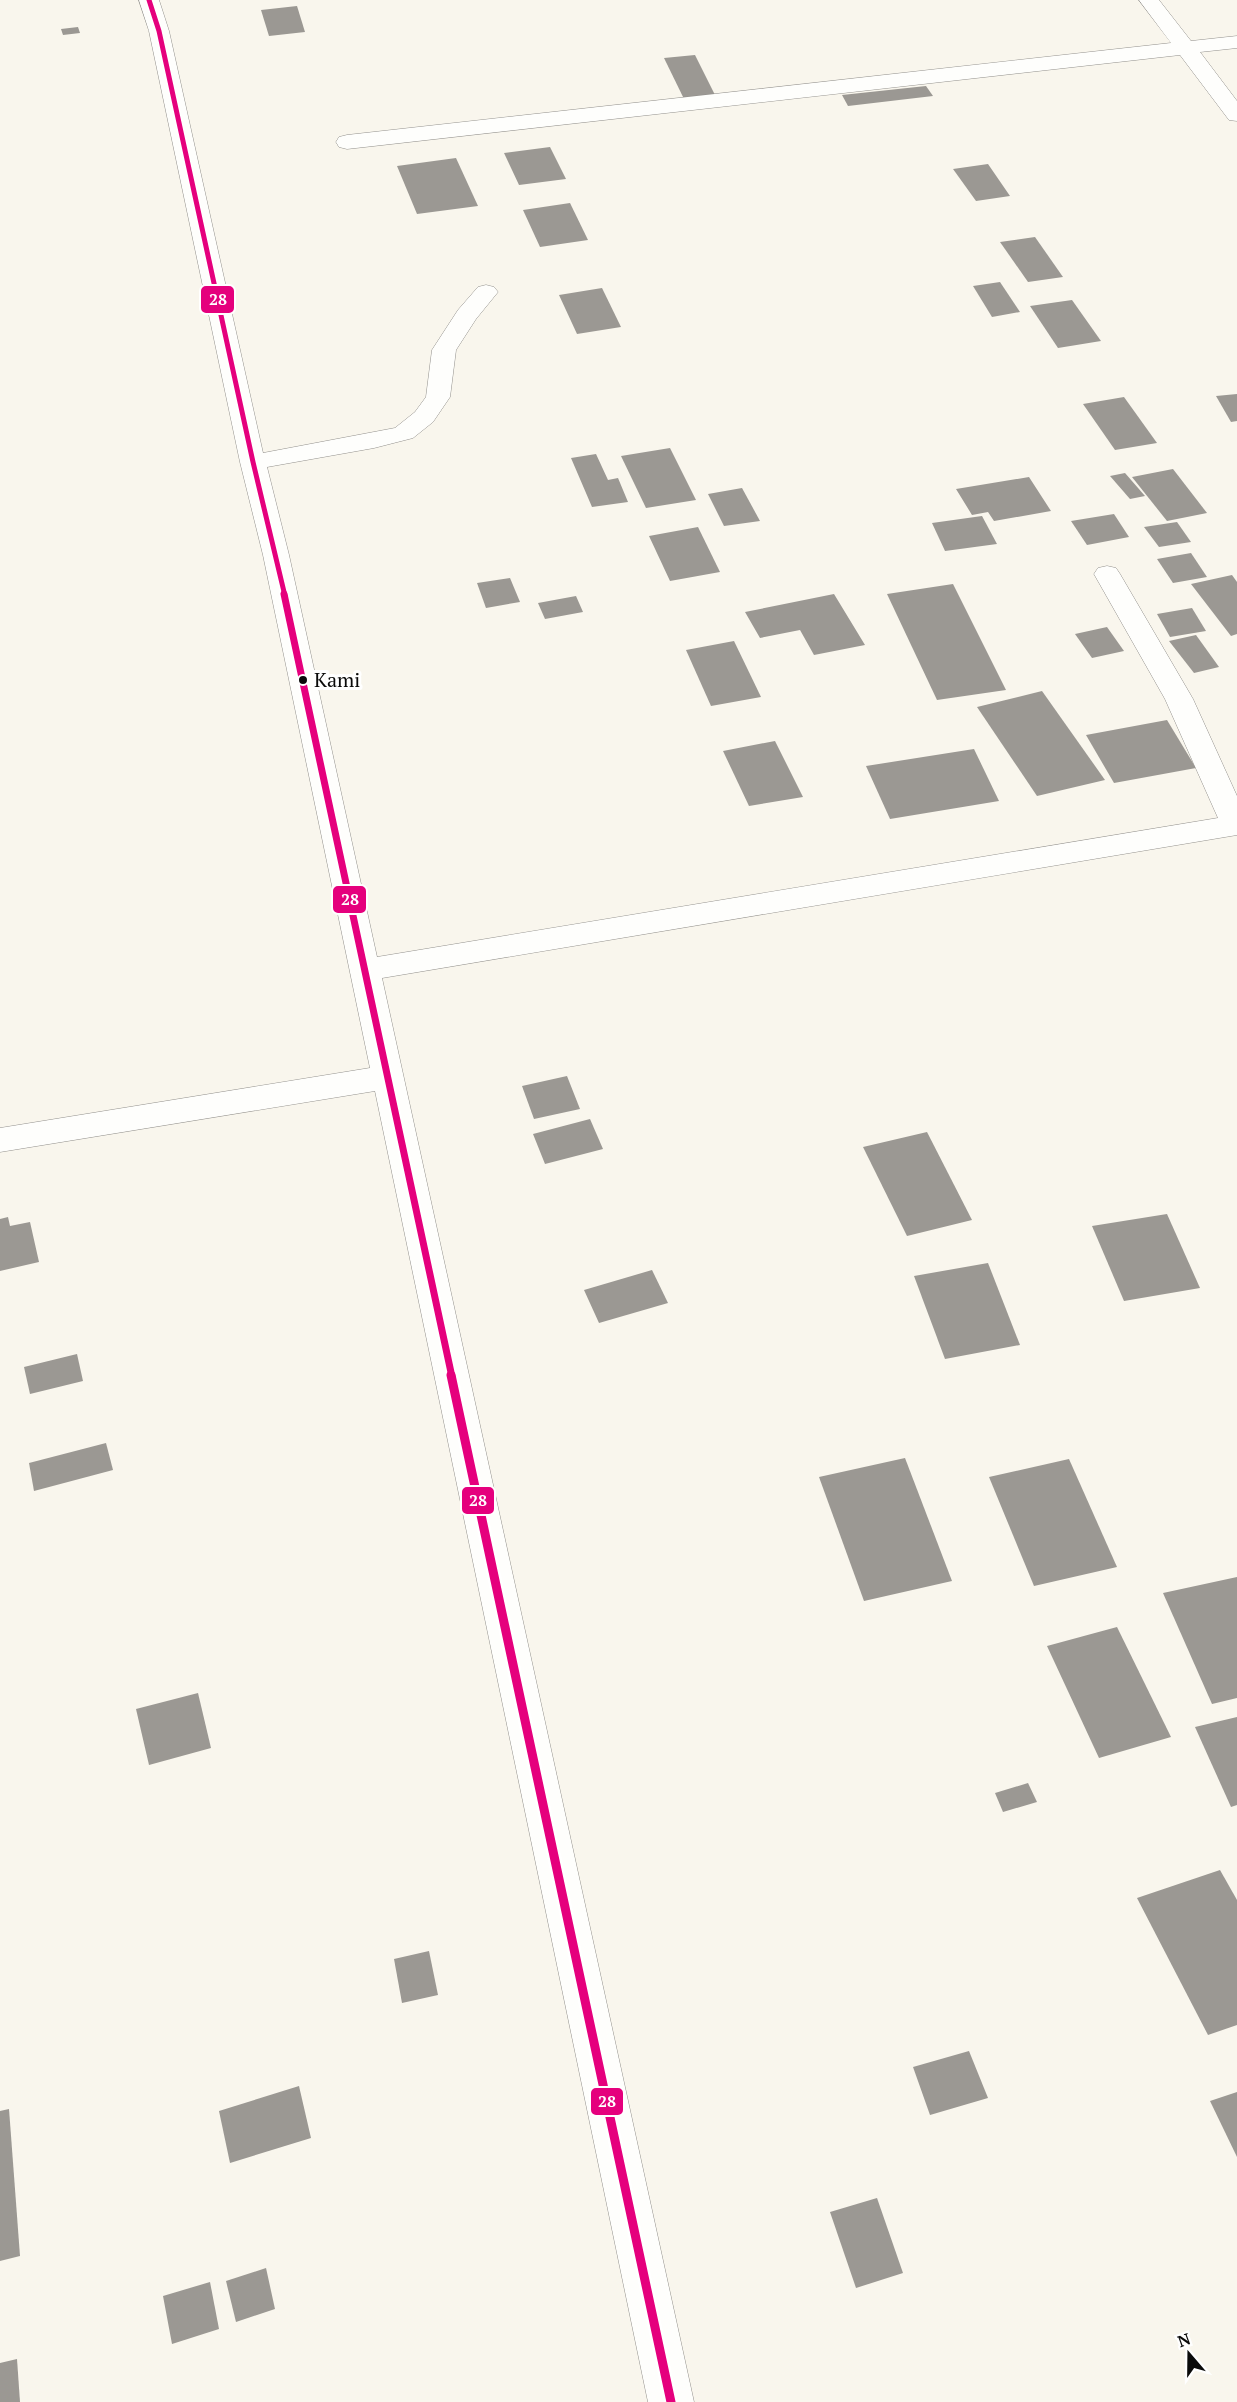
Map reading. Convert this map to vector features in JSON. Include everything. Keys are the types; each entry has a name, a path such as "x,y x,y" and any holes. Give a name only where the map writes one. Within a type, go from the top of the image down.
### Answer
{"street":[{"path":"149,0 159,32 253,462 276,555 671,2402"},
{"path":"1149,0 1237,115"},
{"path":"347,142 1237,42"},
{"path":"253,462 374,441 404,433 424,417 438,397 444,350 466,315 486,292"},
{"path":"365,970 1237,825 1179,699 1107,574"},
{"path":"0,1140 388,1077"}],"building":[{"path":"297,6 305,32 269,36 261,10"},
{"path":"78,27 80,33 63,35 61,29"},
{"path":"695,55 716,97 685,101 664,58"},
{"path":"926,86 933,96 848,106 842,95"},
{"path":"550,147 566,179 519,185 504,153"},
{"path":"456,158 478,206 417,214 397,166"},
{"path":"988,164 1010,196 976,201 953,169"},
{"path":"570,203 588,240 540,247 523,210"},
{"path":"1035,237 1063,277 1028,282 1000,242"},
{"path":"1000,282 1020,312 992,317 973,286"},
{"path":"602,288 621,327 577,334 559,295"},
{"path":"1072,300 1101,341 1058,348 1030,306"},
{"path":"1237,394 1237,421 1231,422 1216,396"},
{"path":"1124,397 1157,443 1115,450 1083,404"},
{"path":"670,448 696,500 646,508 621,456"},
{"path":"596,454 608,480 618,478 628,502 592,507 571,458"},
{"path":"1173,469 1207,513 1167,521 1132,477"},
{"path":"1125,473 1145,496 1130,499 1110,476"},
{"path":"1029,477 1051,511 994,521 988,512 972,515 956,489"},
{"path":"742,488 760,521 724,526 708,494"},
{"path":"1114,514 1129,537 1087,545 1071,521"},
{"path":"982,516 997,544 945,551 932,523"},
{"path":"1177,522 1191,542 1159,547 1144,527"},
{"path":"698,527 720,572 670,581 649,536"},
{"path":"1191,553 1207,577 1173,583 1157,559"},
{"path":"1232,575 1237,582 1237,634 1231,636 1191,584"},
{"path":"510,578 520,602 486,608 477,583"},
{"path":"953,584 1006,690 937,700 887,594"},
{"path":"834,594 865,645 814,655 800,630 760,638 745,612"},
{"path":"576,596 583,612 545,619 538,603"},
{"path":"1192,608 1206,631 1170,637 1157,614"},
{"path":"1107,627 1124,651 1092,658 1075,634"},
{"path":"1196,635 1219,667 1194,673 1169,641"},
{"path":"734,641 761,697 711,706 686,650"},
{"path":"1042,691 1105,780 1037,796 977,707"},
{"path":"1167,720 1196,768 1114,783 1086,735"},
{"path":"775,741 803,797 749,806 723,751"},
{"path":"974,749 999,801 890,819 866,766"},
{"path":"567,1076 580,1109 534,1119 522,1086"},
{"path":"590,1119 603,1149 545,1164 533,1134"},
{"path":"927,1132 972,1220 907,1236 863,1147"},
{"path":"1167,1214 1200,1288 1124,1301 1092,1226"},
{"path":"8,1217 10,1226 30,1222 39,1262 0,1271 0,1219"},
{"path":"988,1263 1020,1345 945,1359 914,1276"},
{"path":"652,1270 668,1303 599,1323 584,1290"},
{"path":"77,1354 83,1381 30,1394 24,1367"},
{"path":"106,1443 113,1470 34,1491 29,1463"},
{"path":"905,1458 952,1581 864,1601 819,1477"},
{"path":"1069,1459 1117,1567 1034,1586 989,1477"},
{"path":"1237,1577 1237,1698 1212,1704 1163,1593"},
{"path":"1117,1627 1171,1737 1099,1758 1047,1646"},
{"path":"198,1693 211,1748 149,1765 136,1709"},
{"path":"1237,1717 1237,1805 1231,1807 1195,1727"},
{"path":"1028,1783 1037,1802 1003,1812 995,1793"},
{"path":"1220,1870 1237,1900 1237,2025 1208,2035 1137,1898"},
{"path":"429,1951 438,1995 402,2003 394,1959"},
{"path":"969,2051 988,2098 930,2115 913,2067"},
{"path":"299,2086 311,2138 230,2163 219,2111"},
{"path":"1237,2092 1237,2157 1210,2101"},
{"path":"9,2109 20,2256 0,2261 0,2111"},
{"path":"877,2198 903,2273 856,2288 830,2212"},
{"path":"266,2268 275,2309 236,2322 226,2281"},
{"path":"210,2282 219,2329 172,2344 163,2296"},
{"path":"17,2359 20,2402 0,2402 0,2363"}],"transit line":[{"name":"28","path":"149,0 159,31 253,462 276,555 671,2402"}],"place":[{"name":"Kami","path":"303,680"}]}
